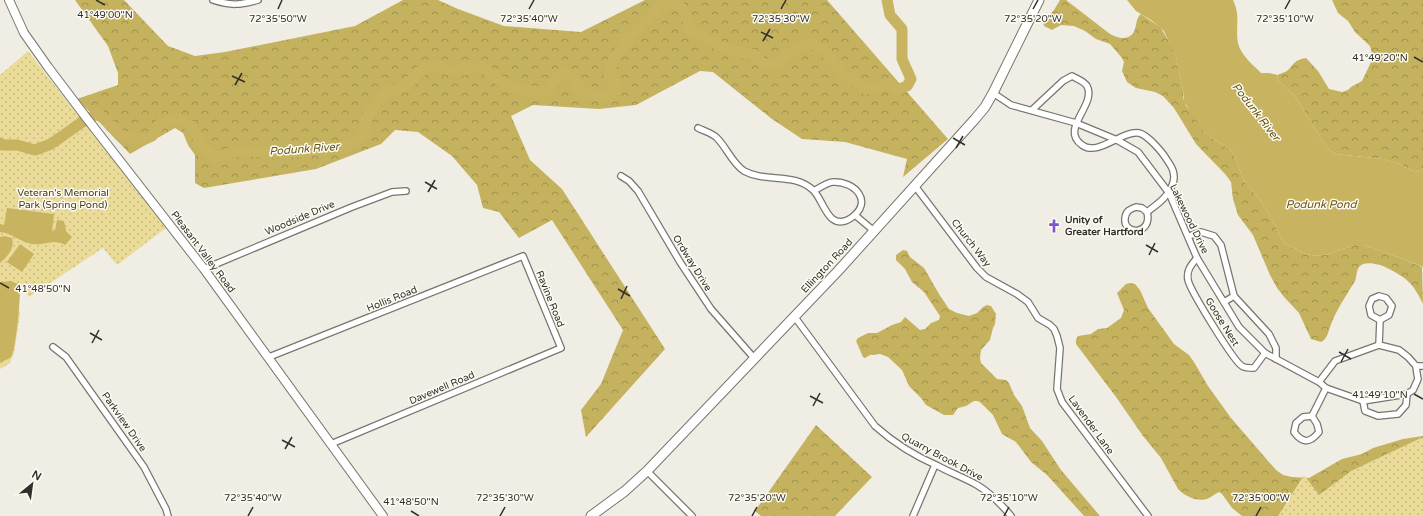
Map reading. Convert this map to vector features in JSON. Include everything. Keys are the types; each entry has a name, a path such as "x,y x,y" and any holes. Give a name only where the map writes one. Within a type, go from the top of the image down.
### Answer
{"main road":[{"name":"Pleasant Valley Road","path":"9,0 24,33 91,124 204,269 383,516"},
{"name":"Ellington Road","path":"591,516 625,491 647,471 838,271 975,119 985,107 993,93 1038,0"}],"street":[{"path":"213,0 227,5 242,4 258,0"},
{"path":"1032,110 1058,85 1072,76 1081,81 1087,87 1089,96 1086,105 1076,123 1074,131 1082,146 1090,148 1100,147 1130,133 1141,134 1161,151 1172,168 1174,178 1169,193 1163,200 1147,212"},
{"name":"Lakewood Drive","path":"993,93 1011,105 1076,123 1117,140 1138,152 1169,193 1198,258 1239,327 1265,353 1319,382 1326,388 1363,401 1407,394"},
{"path":"698,128 716,137 734,162 744,170 765,177 785,178 800,181 814,191 826,212 836,221 846,221 855,215 860,207 861,199 859,192 853,186 833,182 814,191"},
{"name":"Ordway Drive","path":"621,176 629,180 638,191 680,262 711,310 754,358"},
{"name":"Church Way","path":"915,186 977,268 986,277 1017,294 1028,302 1038,318"},
{"name":"Woodside Drive","path":"204,269 352,207 392,192 406,191"},
{"path":"1136,207 1142,208 1147,212 1147,222 1140,230 1136,231 1127,226 1125,216 1130,209 1136,207"},
{"path":"855,215 874,231"},
{"path":"1189,236 1201,232 1214,236 1222,245 1234,296 1269,334 1276,348 1276,359"},
{"name":"Ravine Road","path":"523,256 561,348"},
{"name":"Hollis Road","path":"269,357 523,256"},
{"name":"Goose Nest","path":"1198,258 1188,269 1188,279 1202,308 1233,356 1242,366 1254,368 1265,353"},
{"path":"1224,302 1234,296"},
{"path":"1379,296 1386,298 1392,306 1389,315 1380,320 1371,315 1369,306 1372,299 1379,296"},
{"name":"Quarry Brook Drive","path":"794,316 875,426 890,439 935,465 977,485 994,497 1011,516"},
{"name":"Lavender Lane","path":"1038,318 1050,325 1057,336 1060,348 1057,389 1062,402 1148,516"},
{"path":"1379,345 1380,320"},
{"path":"1319,382 1335,361 1379,345 1399,350 1408,356 1416,366 1418,379 1413,390 1407,394 1406,405 1398,414 1378,416 1366,411 1363,401"},
{"name":"Parkview Drive","path":"53,347 66,357 144,467 166,509 168,516"},
{"name":"Davewell Road","path":"331,444 561,348"},
{"path":"1416,366 1423,366"},
{"path":"1312,416 1326,388"},
{"path":"1312,416 1317,424 1319,432 1313,439 1305,441 1298,437 1294,432 1296,423 1303,417 1312,416"},
{"path":"912,516 935,465"},
{"path":"647,471 692,516"}],"green space":[{"path":"75,0 124,0 168,46 195,56 225,52 355,26 403,0 438,0 504,26 581,32 645,0 827,0 948,139 903,177 907,159 845,142 802,139 772,119 713,72 700,71 636,105 599,109 533,105 511,116 530,160 562,189 665,349 586,437 581,410 601,384 623,330 552,220 519,238 499,212 483,208 477,185 452,156 418,132 395,130 381,144 316,169 204,188 195,183 195,155 188,145 183,133 175,128 130,154 77,99 118,85 118,73 108,46"},
{"path":"1060,0 1066,0 1110,34 1117,37 1124,38 1131,36 1135,29 1138,17 1141,14 1161,28 1176,57 1183,90 1183,98 1186,106 1194,115 1205,133 1233,152 1244,181 1260,200 1284,243 1303,253 1316,256 1329,254 1354,245 1363,245 1422,267 1423,304 1416,291 1405,278 1381,265 1368,263 1361,265 1358,269 1355,281 1335,315 1326,338 1321,342 1311,339 1299,313 1277,288 1253,235 1238,215 1233,199 1231,182 1226,175 1196,144 1174,108 1163,96 1155,92 1136,88 1127,82 1122,71 1124,62 1110,44 1096,39 1085,31 1074,26 1061,25 1052,30 1044,26 1043,22 1054,10"},
{"path":"1332,0 1423,0 1423,168 1419,171 1415,172 1400,164 1383,159 1336,154 1329,150 1295,96 1277,79 1278,75 1288,70 1296,61 1306,58 1318,71 1329,89 1342,92 1362,81 1373,58 1370,46 1355,32 1348,21 1338,13"},
{"name":"Veteran's Memorial Park (Spring Pond)","path":"28,51 166,228 117,265 103,248 29,297 18,283 20,314 14,354 9,364 0,369 0,75"},
{"path":"903,250 907,251 910,257 924,268 949,309 969,316 977,313 987,305 991,306 996,314 995,324 990,340 981,350 981,363 997,379 1006,380 1009,383 1014,395 1022,406 1030,428 1042,441 1061,470 1100,516 1084,516 1047,475 1031,462 1016,442 1002,434 993,415 981,403 974,401 966,406 958,408 953,415 944,415 926,405 909,386 902,370 888,357 880,354 870,355 865,358 863,357 856,341 858,338 868,333 877,333 901,322 905,317 920,330 925,329 931,323 939,320 940,316 924,292 912,282 905,269 896,260 896,255"},
{"path":"1126,284 1135,284 1140,290 1148,308 1174,344 1189,355 1208,386 1231,418 1276,470 1283,475 1309,478 1342,459 1362,454 1373,448 1403,439 1423,436 1423,506 1387,516 1242,516 1232,508 1219,492 1207,499 1200,500 1191,498 1181,492 1161,458 1143,436 1076,344 1078,336 1091,334 1098,329 1107,328 1121,318 1124,310 1117,293"},
{"path":"816,425 872,477 835,516 761,516 755,511"},
{"path":"1423,437 1423,516 1278,516 1304,475 1319,495 1351,471"}],"water":[{"name":"Podunk Pond","path":"1127,0 1233,0 1237,12 1237,38 1241,51 1261,73 1278,75 1277,79 1295,96 1329,150 1336,154 1383,159 1400,164 1415,172 1423,168 1423,267 1363,245 1354,245 1329,254 1316,256 1303,253 1284,243 1260,200 1244,181 1233,152 1205,133 1184,102 1176,57 1164,31 1151,20 1136,11"},
{"path":"7,208 54,214 52,231 55,231 57,220 64,221 66,231 72,237 65,245 57,242 32,244 0,232 0,224 4,225"},
{"path":"5,236 12,238 13,245 8,255 0,263 0,237"},
{"path":"20,244 34,254 22,272 7,262"},
{"path":"11,281 18,284 20,290 16,336 11,357 0,363 0,282"}],"waterway":[{"name":"Podunk River","path":"0,143 2,145 17,145 35,150 51,144 85,120 98,114 106,120 119,135 143,140 152,136 159,125 167,121 179,119 190,126 208,152 216,157 241,151 285,153 345,147 360,138 366,128 368,113 387,92 404,87 421,71 432,66 455,71 483,67 498,80 508,86 520,90 532,91 549,90 557,78 564,73 573,79 582,92 606,96 614,93 618,86 609,76 613,60 631,35 660,7 670,2 682,9 690,29 725,49 754,55 763,64 777,64 799,46 809,42 824,50 842,73 866,89 888,84 897,90 907,86 911,79 902,59 902,29 890,15 887,0"}],"place":[{"name":"Unity of Greater Hartford","path":"1054,226"}]}
